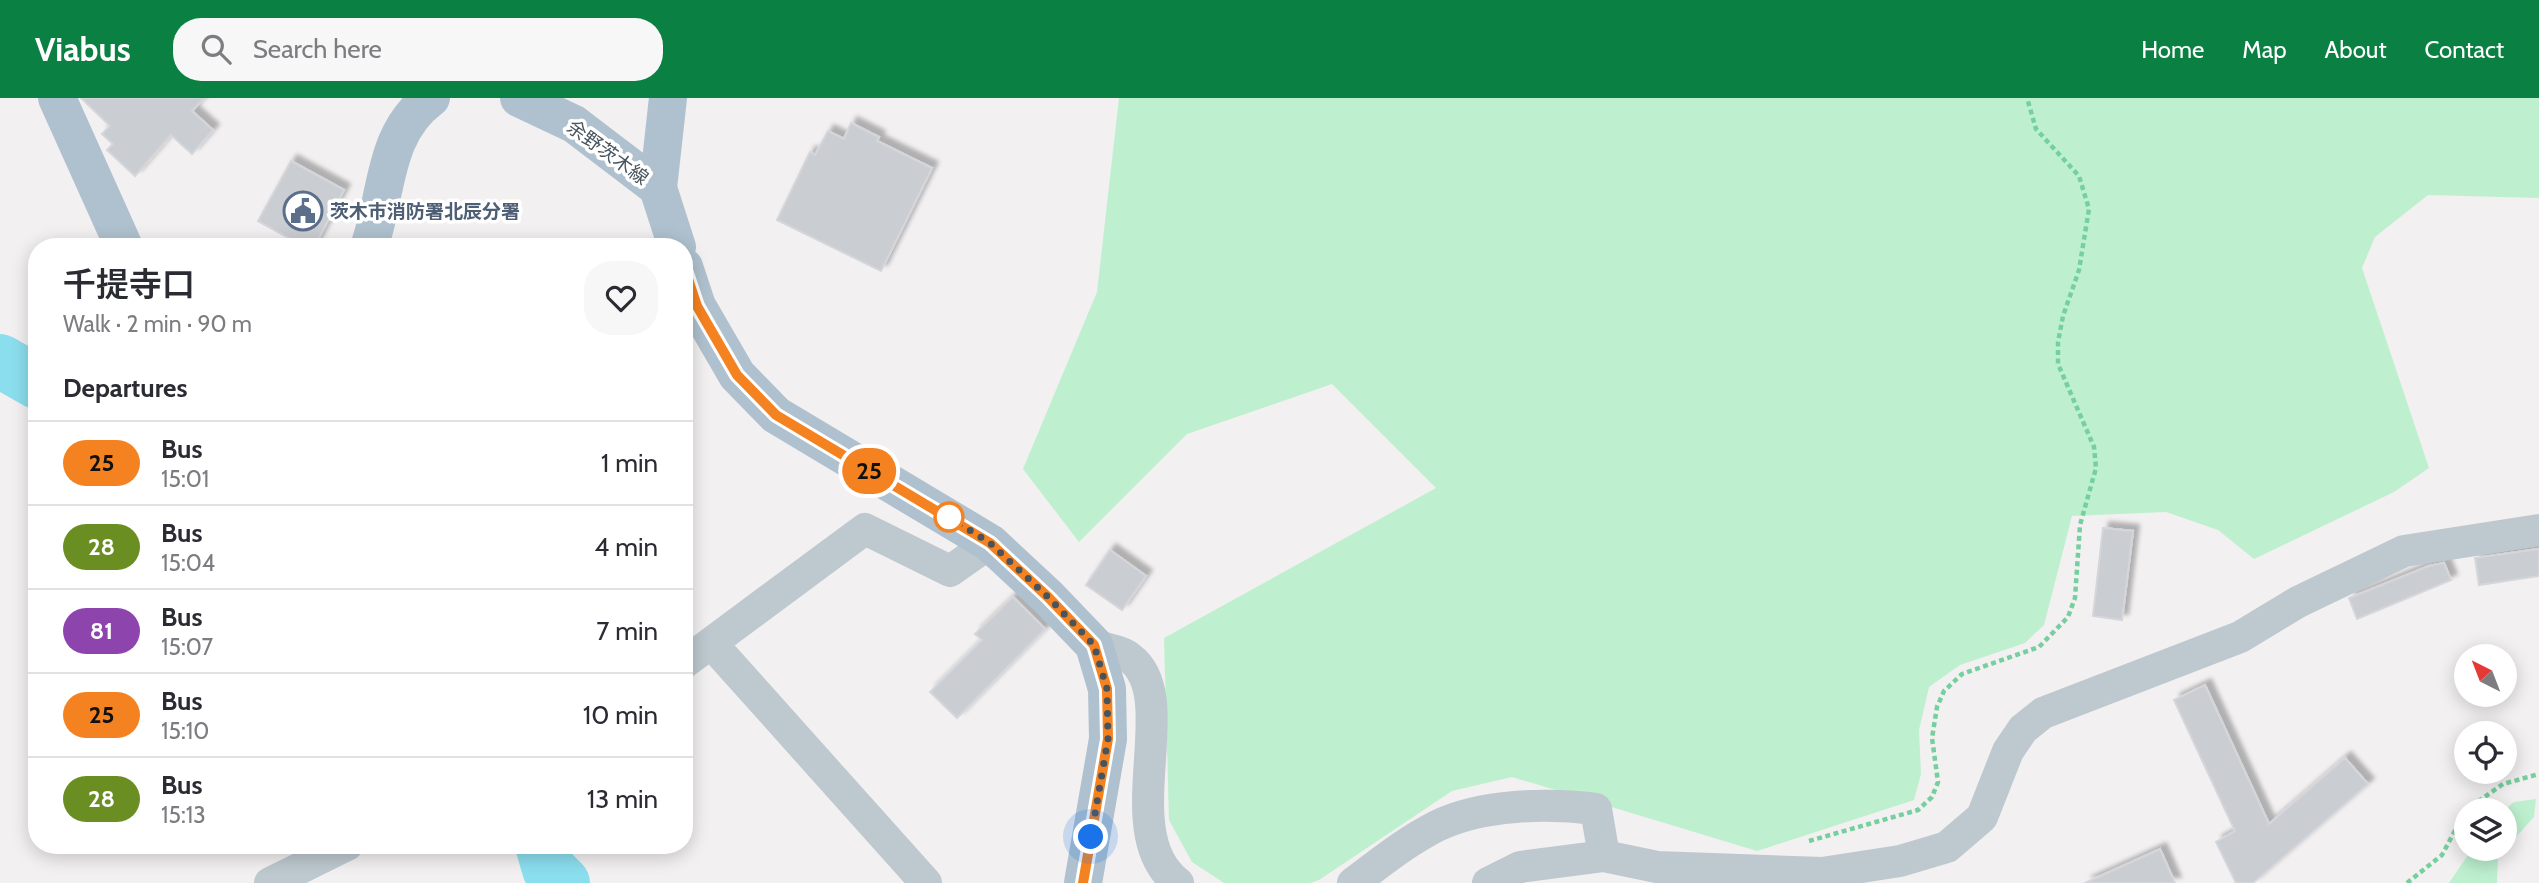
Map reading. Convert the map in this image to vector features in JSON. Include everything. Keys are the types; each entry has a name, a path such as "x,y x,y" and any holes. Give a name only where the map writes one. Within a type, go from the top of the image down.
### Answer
{"main road":[{"path":"57,98 120,238"},
{"path":"372,238 393,142 431,98"},
{"name":"余野茨木線","path":"519,98 574,124 658,188"},
{"path":"668,98 658,188 674,238"},
{"path":"693,294 697,306 737,375 776,415 990,543 1094,645 1107,689 1108,739 1083,883"}],"street":[{"path":"693,657 865,529 950,571 990,543"},
{"path":"1488,883 1520,867 1604,856 1657,867 1822,873 1900,861 1947,847 1982,817 2008,751 2023,729 2043,713 2240,637 2298,601 2404,551 2539,530"},
{"path":"712,644 926,883"},
{"path":"1094,645 1130,658 1147,681 1152,729 1147,806 1159,859 1178,883"},
{"path":"1353,883 1439,825 1487,812 1527,806 1596,809 1604,856"},
{"path":"270,883 329,854"}],"path":[{"path":"1770,871 1811,839 1918,810 1932,797 1938,782 1932,738 1937,707 1944,691 1962,674 2039,647 2068,617 2075,598 2080,525 2096,468 2094,447 2058,364 2058,342 2063,316 2079,270 2089,209 2079,176 2036,129 2027,98"},
{"path":"2407,883 2442,855 2466,810 2502,784 2539,774"}],"green space":[{"path":"1119,98 2539,98 2539,198 2428,195 2375,237 2362,268 2429,468 2394,492 2254,559 2218,530 2166,512 2072,516 2044,625 2025,643 1960,665 1929,687 1919,730 1921,774 1914,800 1757,851 1512,777 1452,791 1319,880 1310,883 1224,883 1192,862 1169,820 1164,638 1436,488 1332,384 1187,434 1079,542 1023,469 1097,292"},
{"path":"2536,799 2534,817 2517,836 2517,802"},
{"path":"2464,861 2498,861 2497,883 2449,883"}],"building":[{"path":"81,98 204,98 192,111 213,130 192,154 171,135 135,176 107,150 113,144 102,134 110,126"},
{"path":"851,123 879,137 877,141 932,168 881,271 777,220 810,152 815,155 828,131 844,139"},
{"path":"291,161 344,190 319,238 289,238 258,221"},
{"path":"2103,528 2133,531 2122,620 2093,616"},
{"path":"2539,549 2539,576 2479,585 2475,558"},
{"path":"1110,550 1146,576 1122,610 1086,585"},
{"path":"2444,563 2451,580 2357,619 2349,598 2429,566"},
{"path":"1013,597 1045,629 957,718 930,692 982,640 975,634"},
{"path":"2205,685 2269,824 2345,758 2368,784 2253,883 2236,883 2216,842 2235,831 2174,700"},
{"path":"2160,849 2175,883 2085,883"}],"waterway":[{"path":"0,361 28,377"},
{"path":"545,854 549,869 563,883"}],"bus line":[{"name":"25","path":"693,294 697,306 737,375 776,415 822,445 990,543 1094,645 1107,689 1108,739 1083,883"}],"place":[{"name":"茨木市消防署北辰分署","path":"303,211"}],"route":[{"path":"949,517 990,543 1094,645 1107,689 1108,739 1091,837"}]}
